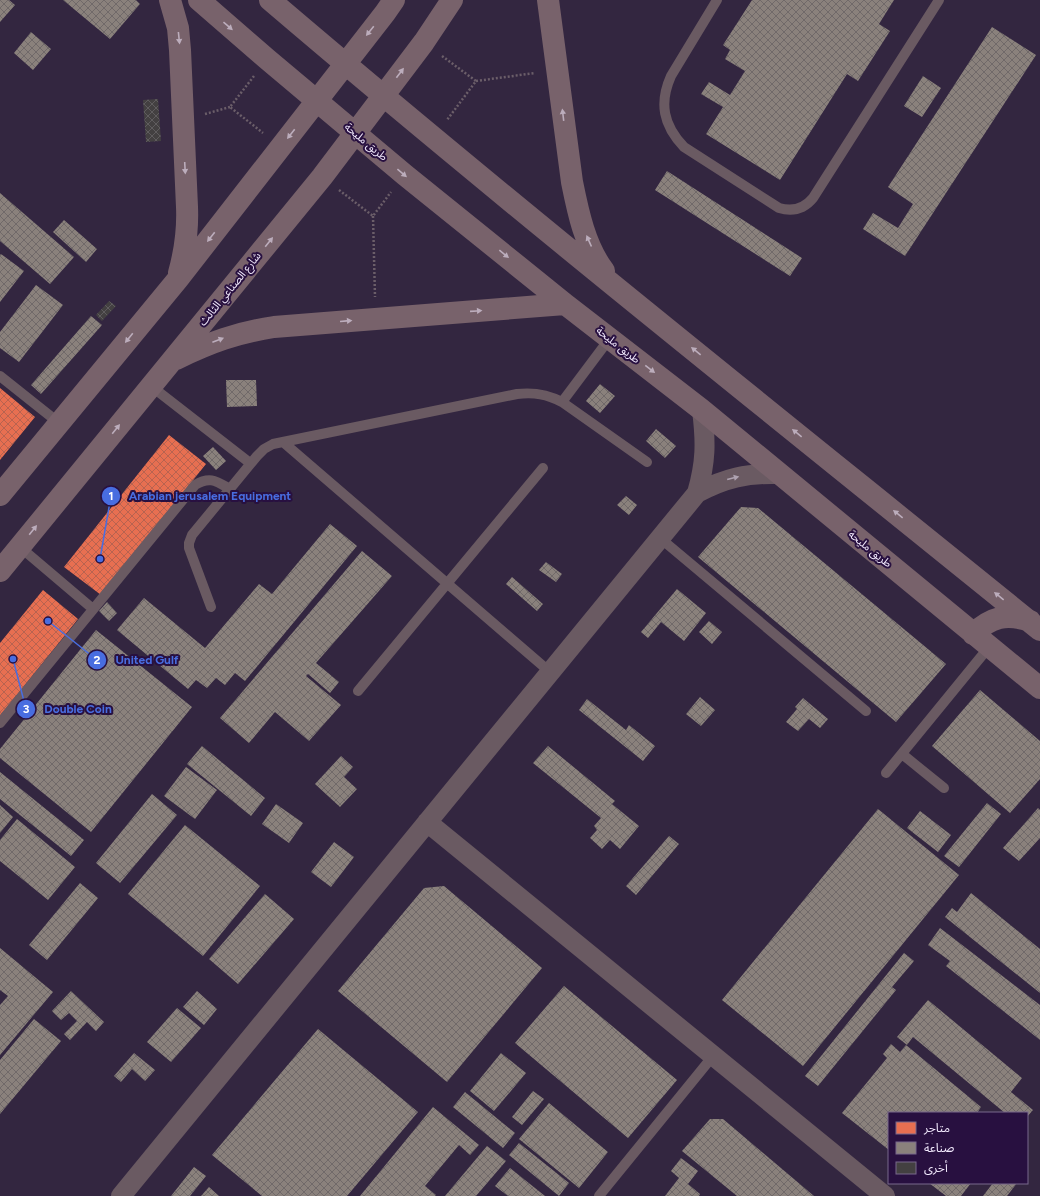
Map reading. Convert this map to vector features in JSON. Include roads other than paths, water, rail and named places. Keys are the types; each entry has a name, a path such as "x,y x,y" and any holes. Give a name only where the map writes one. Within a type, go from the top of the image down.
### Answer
{"main road":[{"path":"170,0 178,28 180,50 188,225 178,279"},
{"name":"طريق مليحة","path":"199,0 355,133 565,304 702,410 1040,688"},
{"path":"270,0 383,96 1035,625"},
{"path":"0,495 178,279 394,0"},
{"name":"شارع الصناعي الثالث","path":"0,571 316,183 424,42 452,0"},
{"path":"548,0 572,182 578,211 587,238 600,265 616,286"},
{"path":"170,362 222,339 274,327 565,304"},
{"path":"981,640 982,625 993,620 1005,617 1018,617 1035,625"}],"street":[{"path":"697,493 703,473 705,453 705,433 702,410"},
{"path":"121,1196 697,493 712,485 744,475 779,474"},
{"path":"427,822 885,1196"}],"lane":[{"path":"717,0 671,76 666,88 664,101 668,126 675,138 684,147 779,208 787,210 794,210 802,207 813,198 939,0"},
{"path":"562,402 610,338"},
{"path":"0,376 59,423"},
{"path":"151,386 250,463"},
{"path":"211,607 189,548 192,535 250,463 264,449 273,444 523,394 540,393 552,396 562,402 647,462"},
{"path":"283,442 550,672"},
{"path":"358,691 543,468"},
{"path":"0,723 196,485 202,481 209,480 216,481 230,489"},
{"path":"660,538 866,711"},
{"path":"20,547 93,609"},
{"path":"886,773 902,754 981,640"},
{"path":"902,754 944,788"},
{"path":"599,1196 713,1056"}],"place":[{"name":"Arabian jerusalem Equipment","path":"100,559"},
{"name":"United Gulf","path":"48,621"},
{"name":"Double Coin","path":"13,659"}]}
